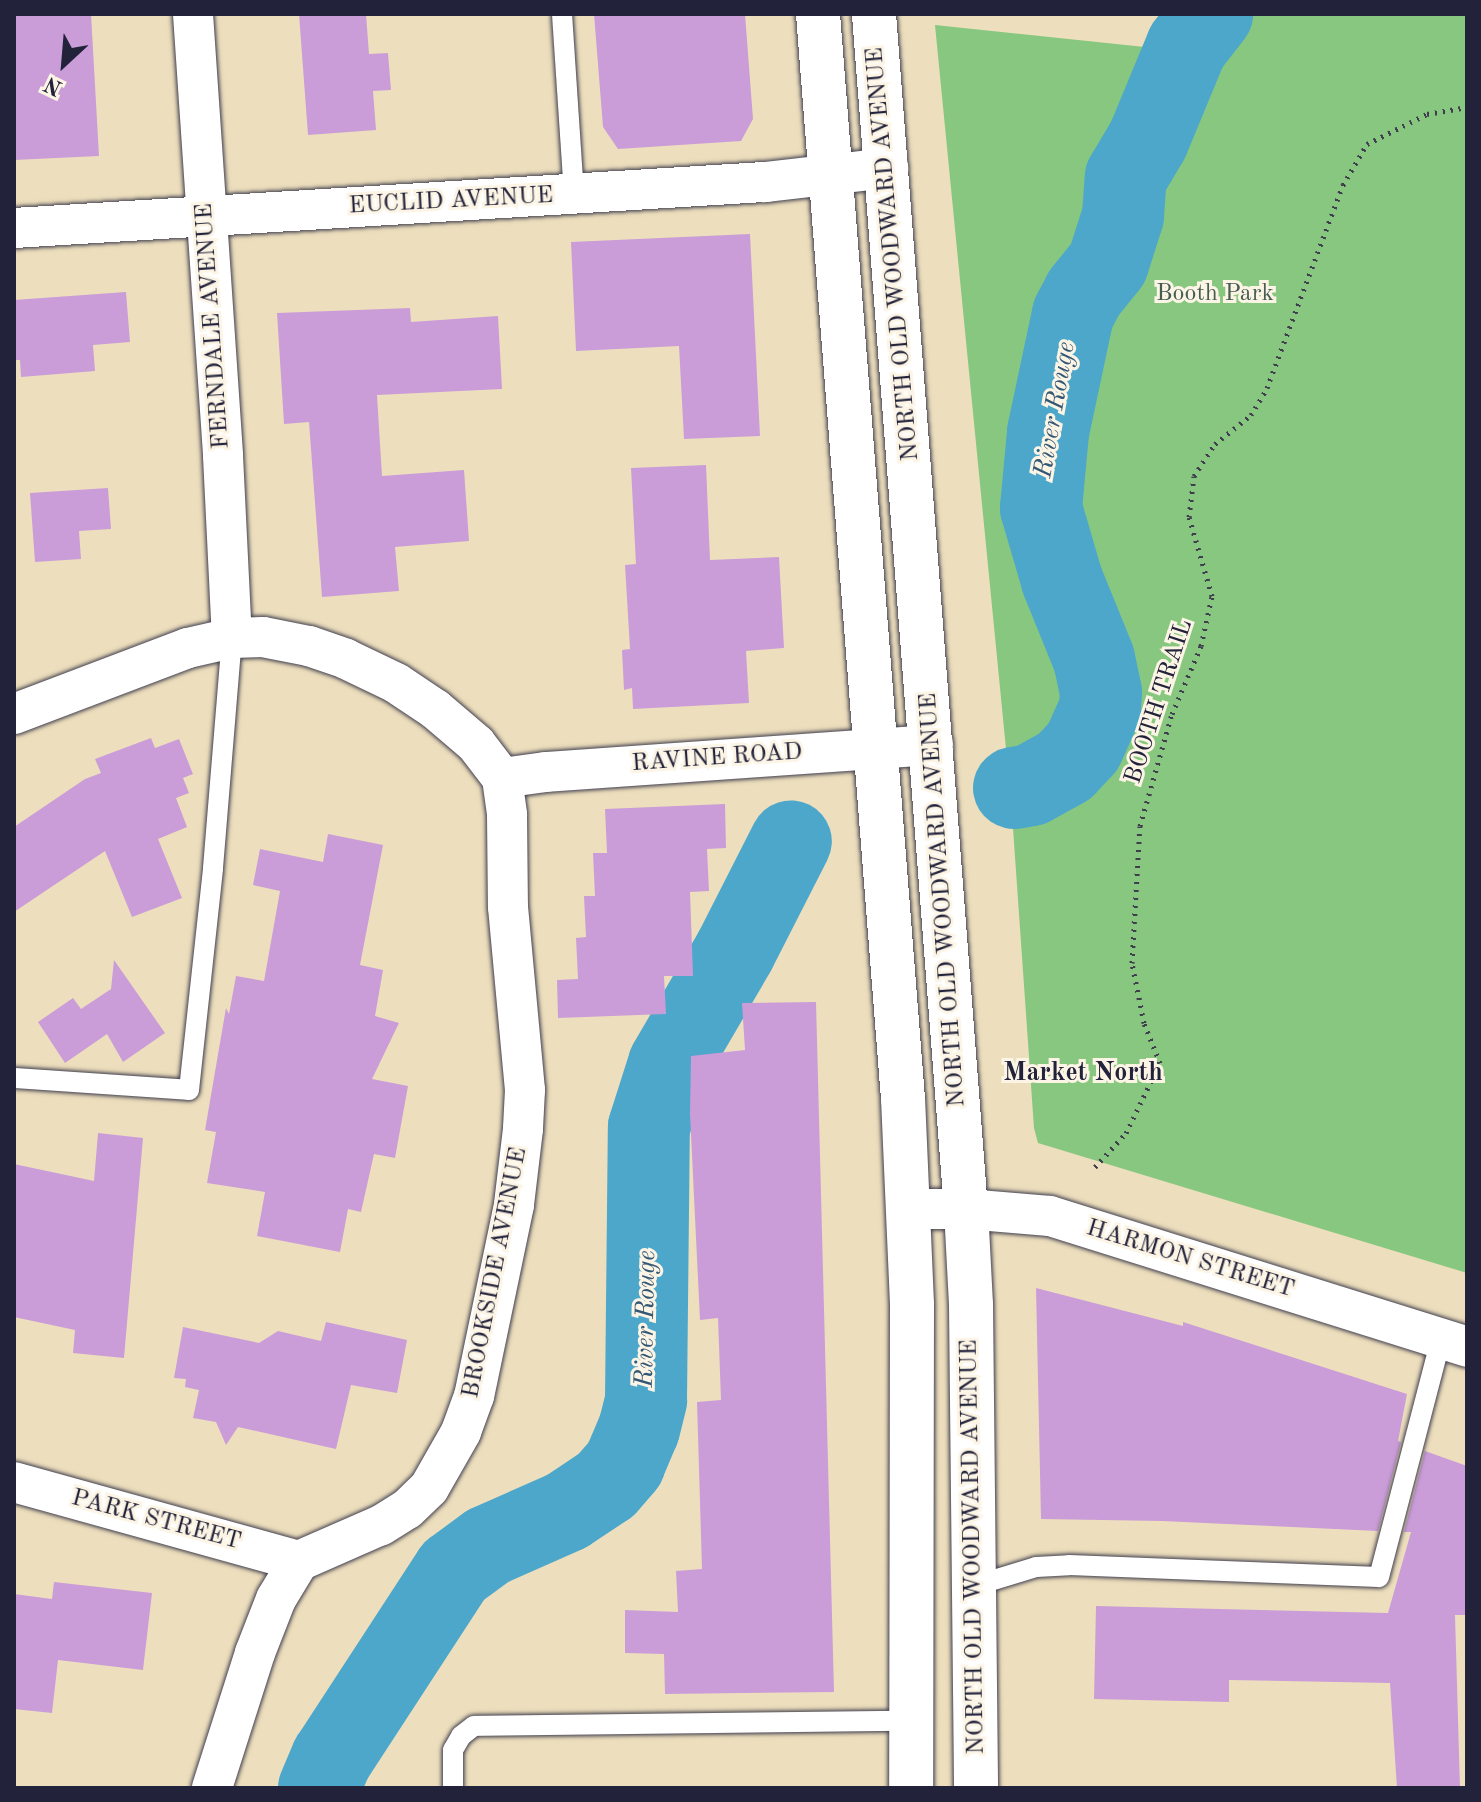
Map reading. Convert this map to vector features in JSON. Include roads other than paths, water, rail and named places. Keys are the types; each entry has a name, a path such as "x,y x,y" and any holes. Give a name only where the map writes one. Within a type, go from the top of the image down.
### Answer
{"street":[{"name":"FERNDALE AVENUE","path":"193,14 232,638"},
{"name":"NORTH OLD WOODWARD AVENUE","path":"818,14 830,172 880,487 933,745 971,1305 976,1788"},
{"name":"NORTH OLD WOODWARD AVENUE","path":"874,14 888,168 877,749 912,1305 911,1788"},
{"name":"EUCLID AVENUE","path":"14,228 765,182 830,172 888,168"},
{"path":"14,714 188,648 232,638 263,637 309,646 396,683 435,709 476,744 502,778"},
{"name":"RAVINE ROAD","path":"502,778 933,745"},
{"name":"BROOKSIDE AVENUE","path":"299,1561 381,1525 418,1499 448,1460 474,1396 514,1205 523,1129 524,1077 508,907 507,815 502,778"},
{"name":"HARMON STREET","path":"907,1209 966,1209 1050,1216 1454,1343"},
{"name":"PARK STREET","path":"14,1482 299,1561"},
{"path":"212,1788 255,1653 276,1599 299,1561"}],"lane":[{"path":"562,14 574,194"},
{"path":"14,1078 189,1090 213,868 232,638"},
{"path":"974,1586 1036,1567 1069,1565 1379,1577 1454,1343"},
{"path":"453,1788 453,1750 461,1736 474,1726 912,1721"}],"waterway":[{"name":"River Rouge","path":"1014,788 1031,785 1065,766 1083,747 1100,709 1101,692 1094,659 1062,580 1041,508 1048,432 1073,314 1084,293 1108,263 1123,216 1126,177 1148,140 1187,46 1212,14"},
{"name":"River Rouge","path":"319,1788 332,1758 454,1571 488,1546 567,1511 606,1485 624,1464 639,1429 646,1400 649,1127 669,1064 735,951 791,841"}],"district":[{"name":"Market North","path":"1083,1074"}],"park label":[{"name":"Booth Park","path":"1215,295"}]}
